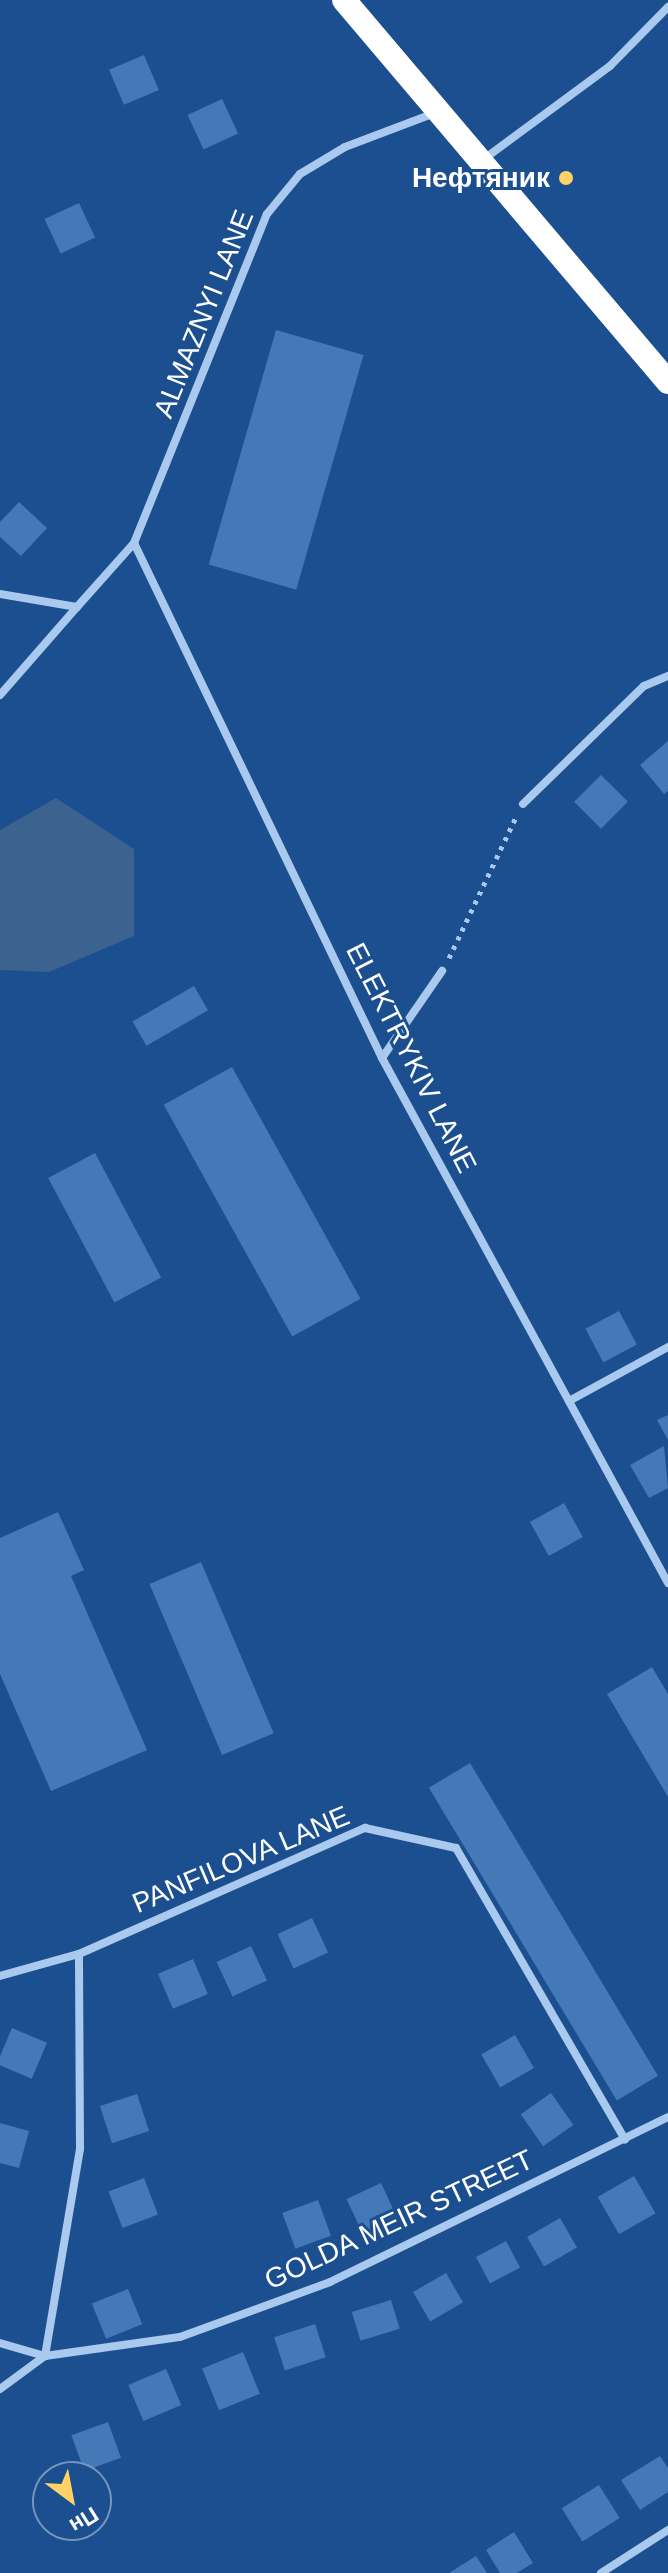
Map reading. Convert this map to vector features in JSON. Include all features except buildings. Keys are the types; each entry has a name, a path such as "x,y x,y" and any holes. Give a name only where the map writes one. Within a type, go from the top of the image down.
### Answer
{"highway":[{"path":"344,0 483,160 668,382"}],"street":[{"path":"483,160 610,66 668,7"},
{"name":"ALMAZNYI LANE","path":"0,695 134,543 267,214 300,174 345,147 441,111"},
{"name":"ELEKTRYKIV LANE","path":"134,543 382,1058 668,1583"},
{"path":"0,594 77,607"},
{"path":"523,804 644,686 668,676"},
{"path":"382,1058 442,971"},
{"path":"569,1401 668,1347"},
{"name":"PANFILOVA LANE","path":"0,1976 79,1954 365,1828 456,1848 625,2139"},
{"path":"45,2356 80,2149 79,1954"},
{"name":"GOLDA MEIR STREET","path":"0,2343 45,2356 180,2337 330,2282 668,2117"},
{"name":"GOLDA MEIR STREET","path":"0,2389 45,2356"},
{"path":"601,2573 668,2530"}],"path":[{"path":"442,971 523,804"}],"water":[{"path":"56,798 134,849 134,936 49,972 0,970 0,830"}],"place":[{"name":"Нефтяник","path":"566,178"}]}
